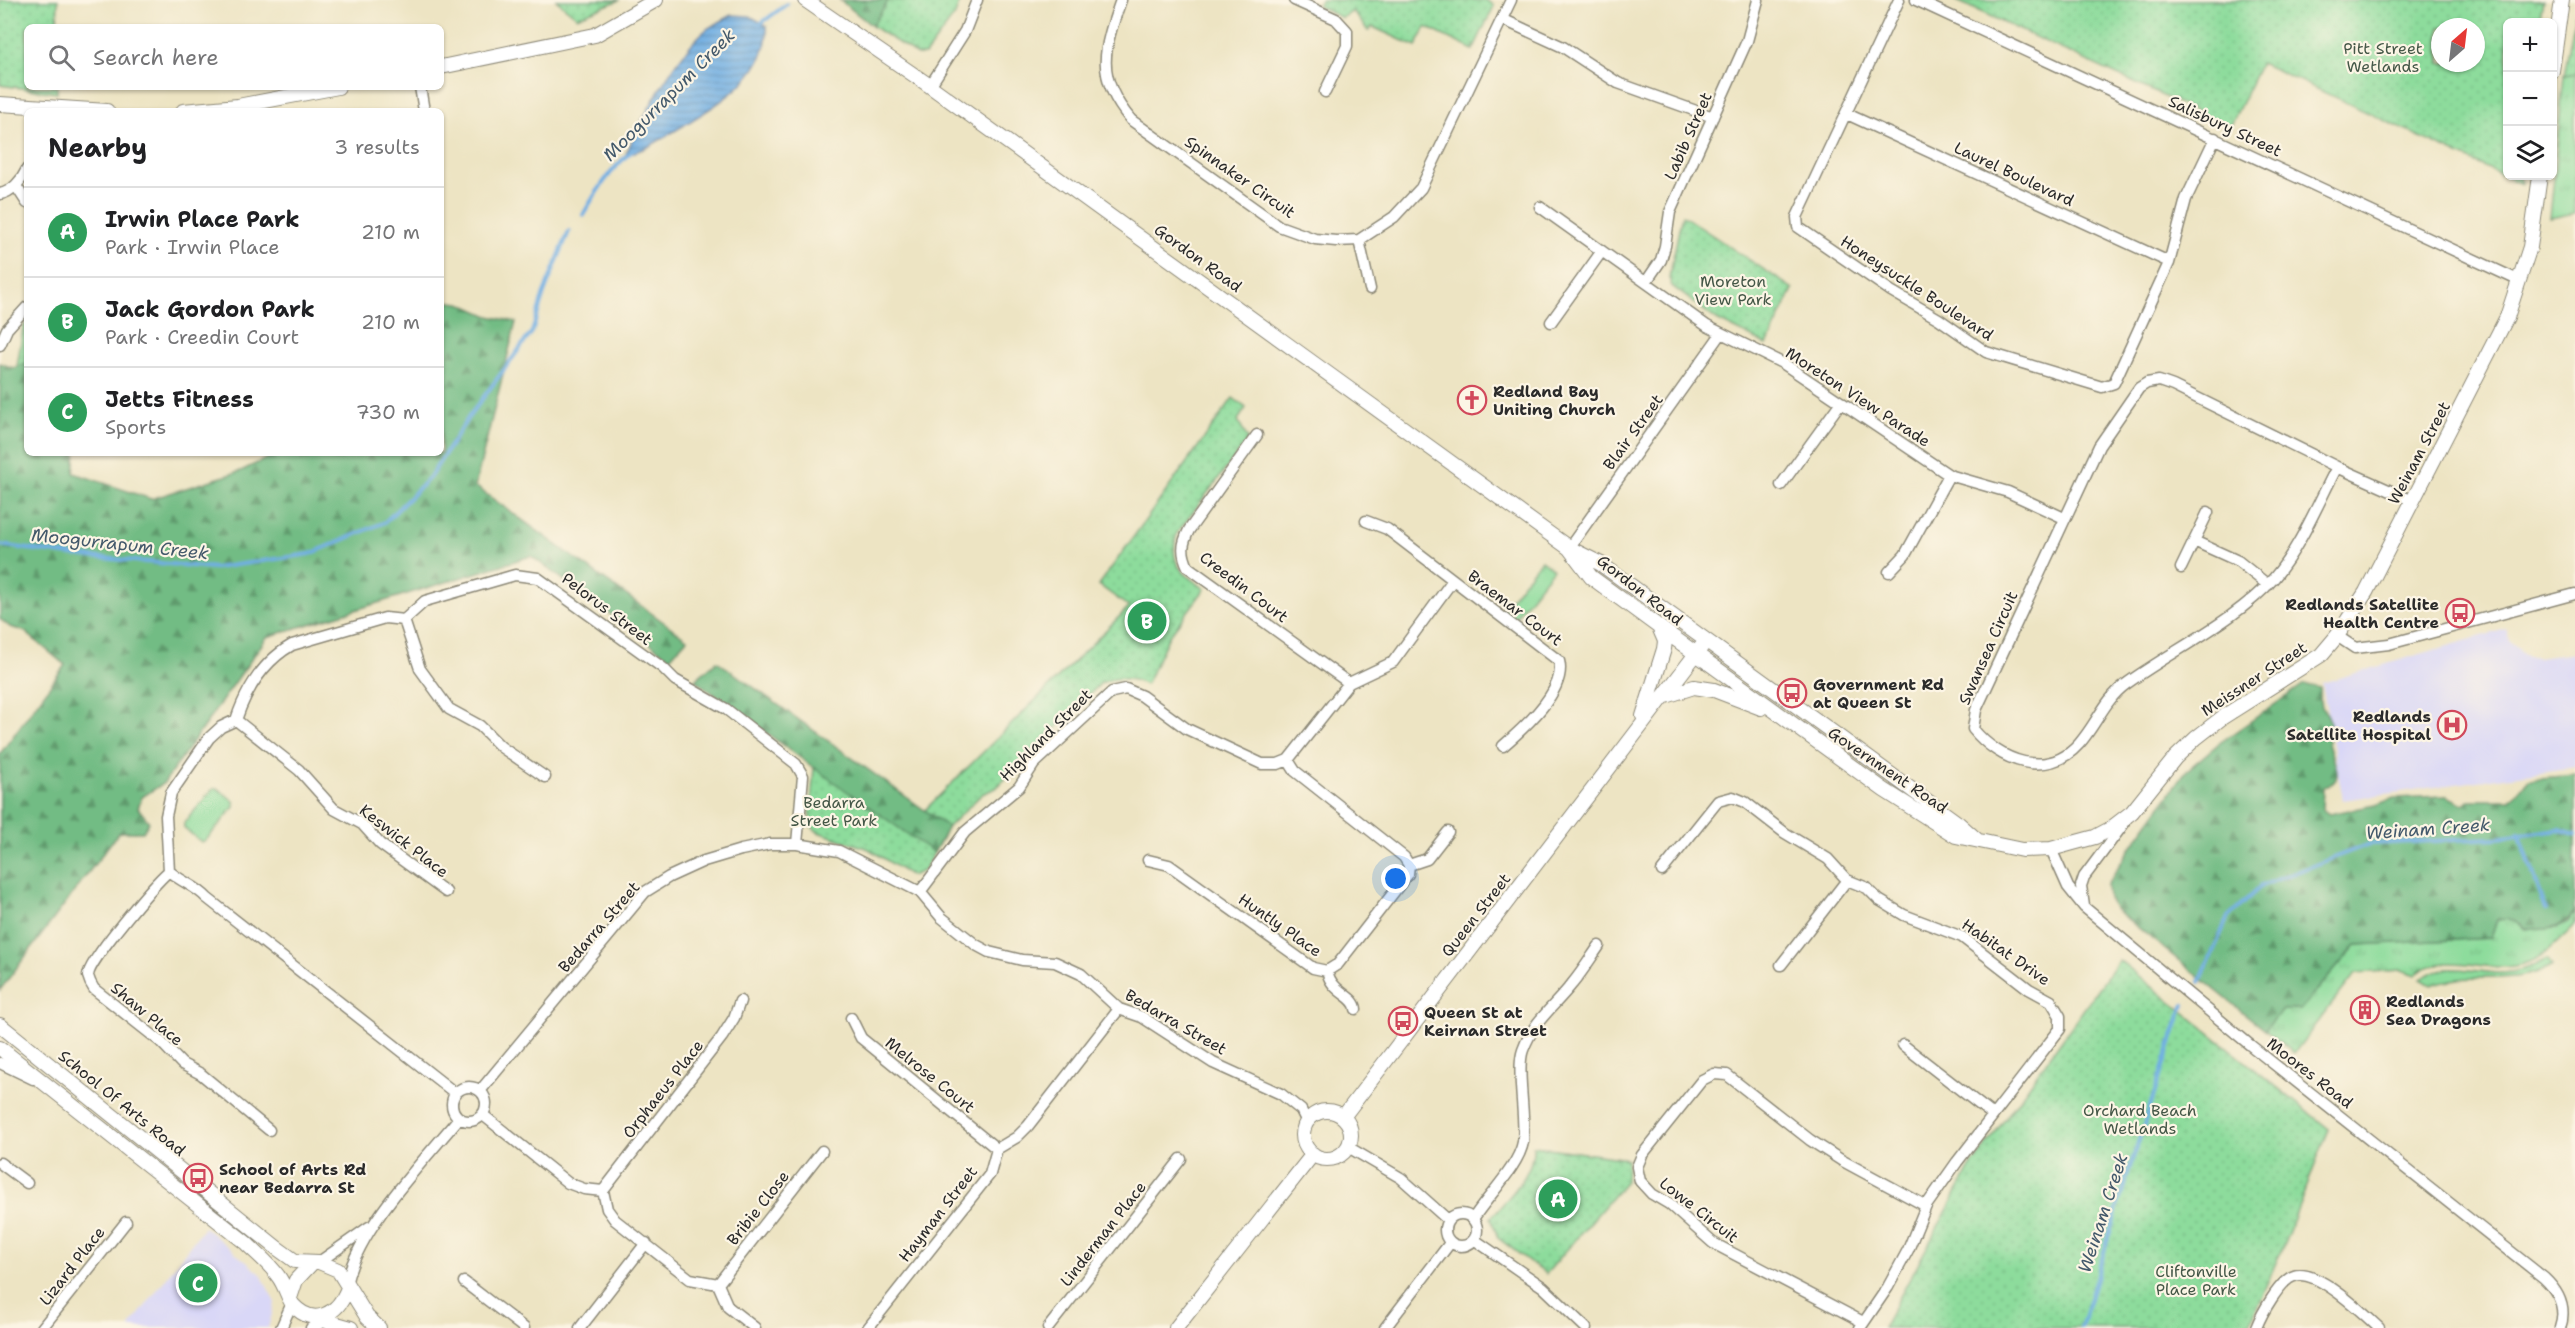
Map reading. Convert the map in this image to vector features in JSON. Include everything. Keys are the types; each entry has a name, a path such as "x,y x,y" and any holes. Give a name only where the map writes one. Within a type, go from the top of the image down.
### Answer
{"street":[{"path":"444,67 595,35 656,0"},
{"name":"Gordon Road","path":"805,0 930,86 1569,548 1601,564 1706,640"},
{"path":"930,86 965,31 977,0"},
{"name":"Spinnaker Circuit","path":"1121,0 1106,42 1105,62 1110,86 1118,104 1131,120 1279,226 1315,239 1359,240"},
{"path":"1294,0 1336,19 1347,31 1347,46 1325,92"},
{"path":"1370,289 1359,240 1394,217 1421,188 1511,0"},
{"name":"Labib Street","path":"1646,282 1661,260 1670,212 1747,41 1758,0"},
{"name":"Honeysuckle Boulevard","path":"1899,0 1797,218 1798,227 1891,291 1939,319 1986,352 2102,387 2114,383 2169,262 2186,199 2215,138"},
{"name":"Salisbury Street","path":"1916,0 2520,281"},
{"path":"2557,39 2562,0"},
{"path":"1502,19 1563,48 1618,83 1713,117"},
{"path":"216,108 322,90"},
{"path":"420,90 424,108"},
{"path":"0,104 30,108"},
{"name":"Laurel Boulevard","path":"1847,114 2169,262"},
{"path":"0,194 5,194 15,186 24,173"},
{"name":"Weinam Street","path":"2337,636 2366,592 2507,317 2530,247 2539,180"},
{"path":"15,186 24,199"},
{"name":"Moreton View Parade","path":"1540,207 1722,334 1784,364 1948,475 2008,492 2064,518"},
{"path":"1551,322 1602,251"},
{"path":"0,345 7,330 24,310"},
{"name":"Blair Street","path":"1569,548 1722,334"},
{"name":"Swansea Circuit","path":"2337,467 2293,549 2268,585 2246,604 2124,685 2072,751 2052,761 2025,764 1987,743 1973,729 1973,720 2099,446 2131,396 2147,383 2159,381 2173,386 2337,467 2413,501"},
{"path":"1781,485 1841,402"},
{"name":"Creedin Court","path":"1257,435 1189,530 1182,543 1182,555 1188,567 1348,683"},
{"path":"1889,572 1905,555 1948,475"},
{"path":"2181,568 2208,512"},
{"name":"Braemar Court","path":"1366,521 1387,529 1559,661 1562,670 1558,685 1523,729 1503,746"},
{"path":"2194,541 2238,561 2268,585"},
{"name":"Gordon Road","path":"1569,548 1592,577 1696,653"},
{"name":"Pelorus Street","path":"404,620 425,601 515,575 538,578 663,668 675,680 726,709 796,764 803,776 797,844"},
{"path":"1448,832 1427,859 1418,864 1409,865 1404,857 1295,771 1288,760 1348,683 1393,662 1453,580"},
{"path":"2337,636 2355,648 2380,645 2575,594"},
{"path":"455,1093 198,889 178,880 169,871 166,816 171,793 209,738 221,727 236,720 248,688 279,653 292,645 385,618 404,620 420,669 449,709 480,726 501,747 545,777"},
{"name":"Queen Street","path":"1636,734 1652,695 1664,649 1665,641 1659,627"},
{"name":"Meissner Street","path":"2051,849 2095,837 2110,829 2132,812 2175,759 2196,738 2223,717 2321,655 2337,636"},
{"name":"Queen Street","path":"1343,1117 1706,640"},
{"name":"Government Road","path":"1706,640 1959,824 1979,841"},
{"name":"Government Road","path":"1696,653 1884,789 1956,836 2009,849 2051,849"},
{"path":"1664,697 1694,687 1714,690 1783,717"},
{"name":"Highland Street","path":"920,892 964,832 1019,787 1034,764 1112,692 1126,689 1142,696 1187,729 1262,764 1278,764 1288,760"},
{"name":"Keswick Place","path":"236,720 299,770 334,809 362,824 380,844 446,892"},
{"name":"Habitat Drive","path":"1662,871 1718,801 1733,797 1745,802 1785,833 1828,859 1847,880 1867,888 1879,900 1904,915 1962,937 2029,989 2051,1001 2060,1016 2060,1029 1926,1206 1908,1250 1888,1287 1862,1325"},
{"path":"2084,907 2081,886 2084,877 2132,812"},
{"name":"Bedarra Street","path":"480,1091 645,892 669,877 704,861 770,844 797,844 839,851 920,892 941,917 976,945 990,952 1009,957 1055,962 1066,966 1088,979 1119,1009 1142,1017 1213,1063 1281,1094 1301,1110 1307,1122"},
{"name":"Moores Road","path":"2051,849 2068,887 2084,907 2212,1015 2544,1278 2560,1298 2563,1309"},
{"name":"Huntly Place","path":"1148,860 1168,865 1313,968 1327,971 1338,964 1408,874 1409,865"},
{"name":"Shaw Place","path":"169,871 158,880 114,934 92,965 88,977 94,989 161,1042 183,1064 201,1074 269,1130"},
{"path":"1781,965 1847,880"},
{"path":"1473,1219 1482,1204 1503,1181 1523,1144 1522,1053 1531,1031 1542,1014 1571,985 1599,946"},
{"path":"1327,971 1329,982 1338,992 1352,1000 1356,1009"},
{"name":"Orphaeus Place","path":"603,1191 722,1037 734,1018 740,1001"},
{"path":"997,1149 1017,1137 1028,1126 1119,1009"},
{"name":"Melrose Court","path":"851,1018 861,1038 997,1149"},
{"name":"School Of Arts Road","path":"0,1025 277,1248 295,1261 316,1263"},
{"path":"1903,1045 1993,1115"},
{"name":"School Of Arts Road","path":"0,1048 246,1243 269,1264 291,1300"},
{"path":"0,1064 59,1094"},
{"name":"Lowe Circuit","path":"1862,1325 1713,1243 1669,1204 1652,1194 1640,1181 1637,1167 1642,1155 1702,1080 1714,1074 1727,1075 1810,1140 1840,1160 1926,1206"},
{"path":"470,1087 480,1091 487,1105 483,1115 474,1121 459,1118 452,1104 455,1093 470,1087"},
{"path":"1328,1111 1343,1117 1350,1129 1348,1147 1335,1158 1327,1159 1313,1154 1304,1143 1304,1129 1307,1122 1312,1116 1328,1111"},
{"path":"483,1115 568,1183 584,1189 603,1191 608,1209 615,1220 690,1279 718,1284 728,1307 754,1328"},
{"path":"319,1324 338,1310 347,1286 351,1264 372,1226 459,1118"},
{"path":"1348,1147 1401,1178 1448,1220"},
{"name":"Hayman Street","path":"868,1328 990,1174 997,1149"},
{"name":"Bribie Close","path":"718,1284 822,1151"},
{"path":"1176,1328 1313,1154"},
{"name":"Linderman Place","path":"1047,1328 1181,1159"},
{"path":"0,1163 27,1183"},
{"path":"1461,1214 1473,1219 1478,1232 1475,1240 1464,1247 1450,1243 1444,1230 1448,1220 1461,1214"},
{"name":"Lizard Place","path":"42,1328 126,1222"},
{"path":"281,1328 296,1280 316,1263 372,1226"},
{"path":"1475,1240 1543,1287 1586,1328"},
{"path":"580,1328 646,1243"},
{"path":"1385,1328 1450,1243"},
{"path":"316,1263 338,1270 367,1317 379,1328"},
{"path":"2256,1328 2282,1284 2293,1276 2305,1275 2321,1282 2355,1305 2379,1328"},
{"path":"464,1282 524,1328"},
{"path":"291,1300 305,1318 319,1324 351,1328"},
{"path":"2559,1328 2563,1309 2575,1308"}],"shaded area":[{"name":"Redlands Satellite Hospital","path":"2506,629 2511,643 2527,656 2537,658 2575,653 2575,767 2343,800 2322,683"},
{"path":"204,1227 261,1274 275,1303 268,1328 129,1328"}],"green space":[{"path":"0,0 58,0 57,24 24,24 24,88 0,85"},
{"path":"556,0 620,0 577,17"},
{"path":"840,0 889,0 872,26"},
{"path":"889,0 960,0 955,15 925,55 917,55 872,26"},
{"path":"1321,0 1486,0 1494,6 1473,50 1426,27 1416,47 1373,27 1368,31 1353,11 1342,18 1318,6"},
{"name":"Pitt Street Wetlands","path":"1955,0 2543,0 2540,18 2503,18 2503,176 2261,63 2230,127"},
{"path":"2575,15 2575,73 2564,75"},
{"path":"2575,73 2575,213 2550,218 2554,180 2557,180 2557,146 2564,75"},
{"path":"36,90 57,90 57,93"},
{"name":"Moreton View Park","path":"1682,215 1793,289 1767,345 1717,320 1672,286 1669,278"},
{"path":"444,301 460,303 489,316 516,322 475,486 687,639 670,658 531,556 267,637 164,783 142,797 138,808 149,822 143,832 119,832 0,990 0,754 65,665 24,631 10,627 0,619 0,363 13,368 24,364 24,456 76,456 74,473 151,499 241,471 272,456 444,456"},
{"path":"23,327 24,364 17,367"},
{"path":"1233,398 1246,408 1238,420 1248,440 1177,533 1175,544 1176,560 1183,572 1205,589 1169,636 1146,685 1124,678 1101,683 996,788 982,794 948,827 925,810 1129,607 1099,585"},
{"path":"1541,560 1553,569 1514,619 1502,610"},
{"path":"717,661 948,827 934,853 695,680"},
{"path":"2304,684 2320,688 2321,707 2330,721 2328,742 2337,773 2331,783 2323,787 2322,809 2329,814 2376,805 2394,798 2447,796 2463,804 2469,800 2510,800 2529,779 2575,775 2575,912 2571,918 2554,927 2526,929 2513,920 2497,920 2491,938 2356,945 2300,1010 2282,1010 2265,1030 2115,909 2108,898 2107,885 2128,851 2186,771 2218,744"},
{"name":"Bedarra Street Park","path":"814,768 934,853 923,871 911,876 869,849 818,832 811,826"},
{"path":"217,788 234,801 234,807 206,840 201,842 184,828 184,823 213,789"},
{"path":"2575,912 2575,925 2564,937 2545,953 2523,964 2495,967 2440,964 2415,975 2402,970 2356,973 2294,1053 2265,1030 2282,1010 2300,1010 2356,945 2491,938 2497,920 2511,918 2526,929 2557,927 2569,922"},
{"path":"2547,959 2552,965 2524,976 2461,979 2431,985 2421,979 2439,970 2449,969 2511,972"},
{"name":"Orchard Beach Wetlands","path":"2119,960 2329,1129 2248,1328 1883,1328 1970,1168"},
{"path":"1533,1146 1627,1159 1626,1181 1546,1274 1498,1238 1491,1218 1525,1176 1530,1166"}],"water":[{"path":"732,15 750,16 767,26 760,59 751,73 740,86 697,117 649,146 626,154 650,105 684,54 707,29"}],"waterway":[{"name":"Moogurrapum Creek","path":"760,24 787,4"},
{"name":"Moogurrapum Creek","path":"583,215 605,180 633,150"},
{"name":"Moogurrapum Creek","path":"444,455 468,418 532,332 544,293 569,231"},
{"name":"Moogurrapum Creek","path":"0,545 78,556 215,568 310,554 385,522 430,477 444,456"},
{"name":"Weinam Creek","path":"2200,982 2228,917 2261,886 2369,844 2497,838 2559,829 2575,834"},
{"path":"2519,833 2546,910"},
{"name":"Weinam Creek","path":"2081,1328 2127,1176 2184,1004"}],"place":[{"name":"Redland Bay Uniting Church","path":"1472,400"},
{"name":"Redlands Satellite Health Centre","path":"2460,613"},
{"name":"Jack Gordon Park","path":"1147,621"},
{"name":"Government Rd at Queen St","path":"1792,693"},
{"name":"Redlands Satellite Hospital","path":"2452,725"},
{"name":"Redlands Sea Dragons","path":"2365,1010"},
{"name":"Queen St at Keirnan Street","path":"1403,1021"},
{"name":"School of Arts Rd near Bedarra St","path":"198,1178"},
{"name":"Irwin Place Park","path":"1558,1199"},
{"name":"Jetts Fitness","path":"198,1283"}],"park label":[{"name":"Cliftonville Place Park","path":"2196,1280"}]}
